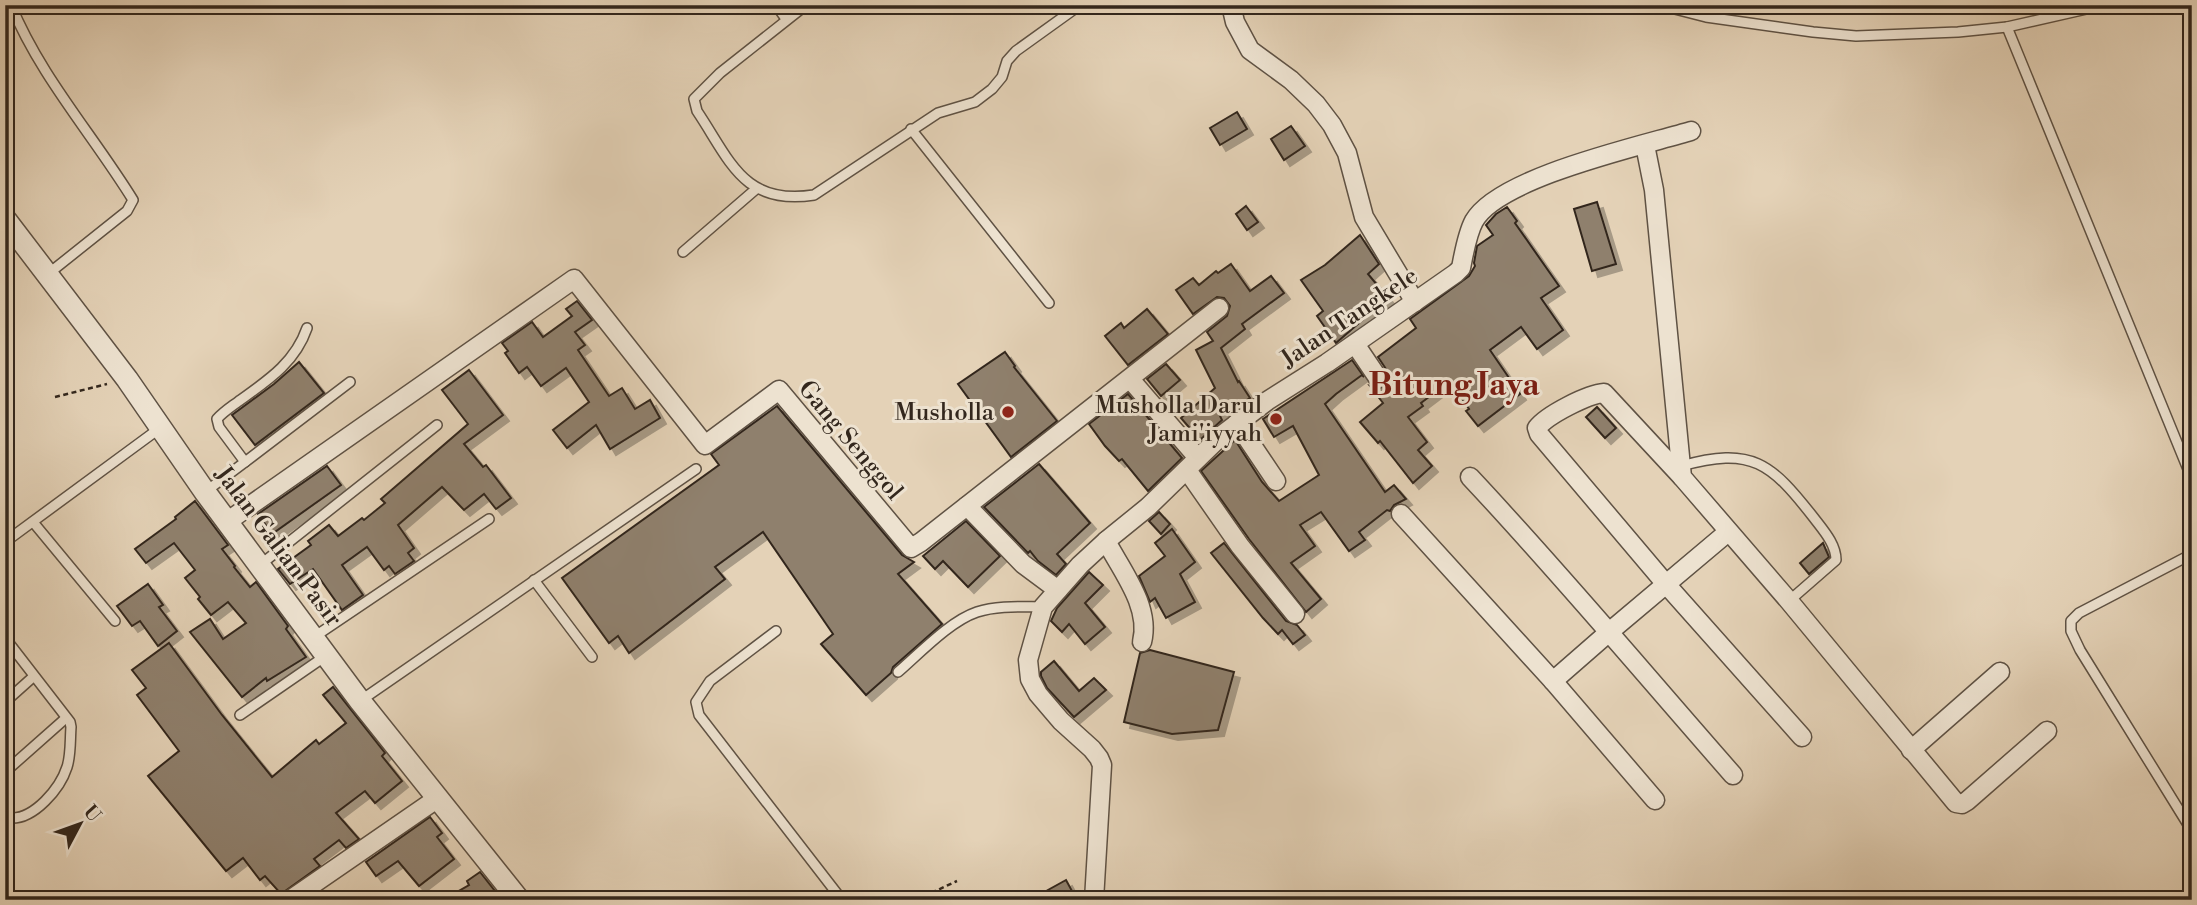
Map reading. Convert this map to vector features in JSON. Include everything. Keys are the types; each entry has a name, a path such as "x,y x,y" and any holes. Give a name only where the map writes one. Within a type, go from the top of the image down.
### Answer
{"street":[{"path":"1231,5 1235,22 1250,50 1291,80 1316,104 1332,125 1347,153 1364,217 1415,302"},
{"name":"Jalan Tangkele","path":"1094,900 1102,765 1092,749 1061,721 1038,694 1030,679 1028,660 1043,607 1080,565 1148,508 1237,423 1355,344 1461,268 1474,220 1502,196 1516,186 1542,176 1691,131"},
{"path":"1645,145 1654,190 1681,471"},
{"name":"Jalan Galian Pasir","path":"5,219 127,379 205,492 360,701 519,900"},
{"name":"Gang Senggol","path":"228,521 574,279 705,445 779,390 911,548 1219,308"},
{"path":"1355,344 1378,378"},
{"path":"1130,379 1192,464 1232,536 1295,614"},
{"path":"1802,737 1665,583 1539,434 1537,428 1542,422 1596,393 1608,395 1681,471 1728,532 1789,601 1956,803 1962,804 2047,730"},
{"path":"1237,423 1276,481"},
{"path":"1470,477 1551,565 1733,775"},
{"path":"967,506 1023,564 1058,590"},
{"path":"1401,514 1553,681 1655,800"},
{"path":"1553,681 1728,532"},
{"path":"1106,541 1136,596 1144,619 1143,642"},
{"path":"1911,750 2000,671"},
{"path":"290,900 438,799"}],"lane":[{"path":"11,5 20,26 64,98 113,167 132,200 127,211 48,274"},
{"path":"776,5 786,19"},
{"path":"806,5 720,73 694,99 697,111 741,178 756,189 795,198 814,195 938,113 975,102 1002,77 1007,61 1016,51 1080,5"},
{"path":"1659,5 1706,17 1856,36 2007,27 2104,5"},
{"path":"2007,27 2192,479"},
{"path":"912,129 1049,303"},
{"path":"683,252 756,189"},
{"path":"245,461 219,427 217,419 289,361 307,328"},
{"path":"205,492 350,382"},
{"path":"260,565 438,425"},
{"path":"5,542 160,428"},
{"path":"1681,471 1700,461 1737,457 1755,461 1771,470 1791,488 1824,530 1836,551 1836,560 1789,601"},
{"path":"360,701 696,469"},
{"path":"314,636 489,519"},
{"path":"33,522 115,621"},
{"path":"2192,554 2079,613 2071,621 2071,631 2080,650 2192,831"},
{"path":"534,580 592,657"},
{"path":"898,672 953,625 976,612 1013,607 1043,607"},
{"path":"776,631 710,681 696,702 699,715 842,900"},
{"path":"5,638 71,727 68,765 55,788 33,811 20,818 10,818 5,813"},
{"path":"240,715 327,655"},
{"path":"5,702 33,677"},
{"path":"5,772 66,718"}],"path":[{"path":"55,397 127,379"},
{"path":"916,900 957,881"}],"building":[{"path":"1237,112 1247,129 1220,145 1210,128"},
{"path":"1291,126 1305,146 1284,160 1271,139"},
{"path":"1597,202 1616,264 1592,271 1574,209"},
{"path":"1246,206 1258,222 1247,230 1236,214"},
{"path":"1507,207 1517,221 1515,223 1559,286 1541,298 1563,330 1537,349 1521,327 1490,350 1520,394 1478,426 1466,411 1469,409 1450,381 1421,403 1423,406 1408,417 1427,442 1418,450 1432,466 1413,483 1380,441 1378,443 1360,422 1383,403 1370,386 1379,389 1388,382 1388,372 1378,357 1416,328 1410,319 1469,276 1475,266 1477,246 1493,235 1486,225"},
{"path":"1360,235 1379,264 1368,274 1388,298 1336,343 1317,316 1323,311 1301,280 1325,265"},
{"path":"1231,264 1250,291 1271,276 1284,293 1242,324 1245,329 1221,348 1238,382 1250,398 1220,416 1222,420 1200,440 1181,418 1215,388 1196,350 1213,341 1207,332 1227,316 1230,306 1224,298 1217,297 1193,314 1176,290 1193,278 1199,285 1216,271 1218,273"},
{"path":"577,301 592,320 575,332 585,345 578,350 609,396 622,388 635,409 650,400 660,418 610,449 596,425 567,448 553,430 589,402 566,368 541,386 527,367 519,373 505,353 508,351 502,343 532,322 543,337 572,316 566,309"},
{"path":"1147,309 1168,334 1128,365 1105,336 1121,323 1124,328"},
{"path":"1005,352 1057,421 1011,457 958,384"},
{"path":"1352,360 1364,377 1362,375 1325,404 1385,492 1394,485 1406,499 1359,532 1365,540 1349,551 1321,512 1300,525 1315,546 1291,563 1321,599 1306,612 1249,539 1201,471 1235,440 1262,482 1279,501 1319,475 1293,426 1274,437 1263,419"},
{"path":"299,362 324,393 255,445 232,415"},
{"path":"1166,364 1180,380 1161,396 1147,379"},
{"path":"469,370 503,415 464,444 483,467 486,465 511,498 496,509 484,494 464,510 442,487 398,525 414,548 408,553 414,561 395,574 389,566 384,570 367,547 342,565 363,595 342,610 313,569 290,584 278,569 311,545 308,541 329,525 338,536 362,518 364,520 385,503 381,499 468,424 442,390"},
{"path":"1128,394 1182,458 1148,491 1122,459 1119,461 1105,446 1089,424"},
{"path":"777,406 902,555 914,562 898,574 942,624 866,695 821,644 833,634 763,532 715,567 725,579 629,653 618,636 609,643 562,578 719,465 711,454"},
{"path":"1597,407 1616,428 1605,438 1586,417"},
{"path":"1039,464 1090,523 1057,554 1066,564 1056,575 1030,551 1028,553 984,507"},
{"path":"327,466 341,485 272,534 258,514"},
{"path":"195,501 228,545 222,549 234,567 250,587 256,582 288,626 286,629 306,657 267,681 266,678 242,697 190,632 210,619 223,639 246,623 228,602 211,615 185,578 195,570 174,543 146,563 135,549 176,519 175,517"},
{"path":"1159,512 1170,524 1161,534 1149,521"},
{"path":"966,521 1000,556 968,587 943,561 935,569 923,556"},
{"path":"1172,529 1195,562 1180,574 1195,602 1166,618 1155,598 1150,602 1139,576 1165,556 1155,543"},
{"path":"1224,543 1286,621 1297,625 1305,635 1293,644 1282,630 1278,634 1263,618 1211,553"},
{"path":"1823,543 1829,557 1809,574 1800,563"},
{"path":"1089,572 1103,585 1085,603 1105,627 1085,644 1069,624 1062,632 1051,621 1057,608"},
{"path":"148,584 163,605 159,607 177,631 158,646 140,621 132,626 117,606"},
{"path":"169,643 272,777 316,740 319,744 346,723 323,695 333,687 385,753 382,756 402,781 375,803 365,791 336,813 359,839 346,848 339,840 314,859 320,866 281,894 265,876 260,880 243,858 226,871 148,776 179,751 137,695 146,688 132,670"},
{"path":"1150,650 1234,672 1218,730 1172,734 1124,722 1140,653"},
{"path":"1054,661 1079,691 1094,678 1106,690 1074,717 1047,688 1041,676 1041,672"},
{"path":"430,817 442,833 437,837 454,859 419,886 398,861 376,876 366,862"},
{"path":"480,872 502,900 443,900 469,885 467,881"},
{"path":"1066,880 1072,891 1065,895 1067,900 1030,900"}],"place":[{"name":"Musholla","path":"1008,412"},
{"name":"Musholla Darul Jami'iyyah","path":"1276,419"}],"district":[{"name":"Bitung Jaya","path":"1454,384"}]}
